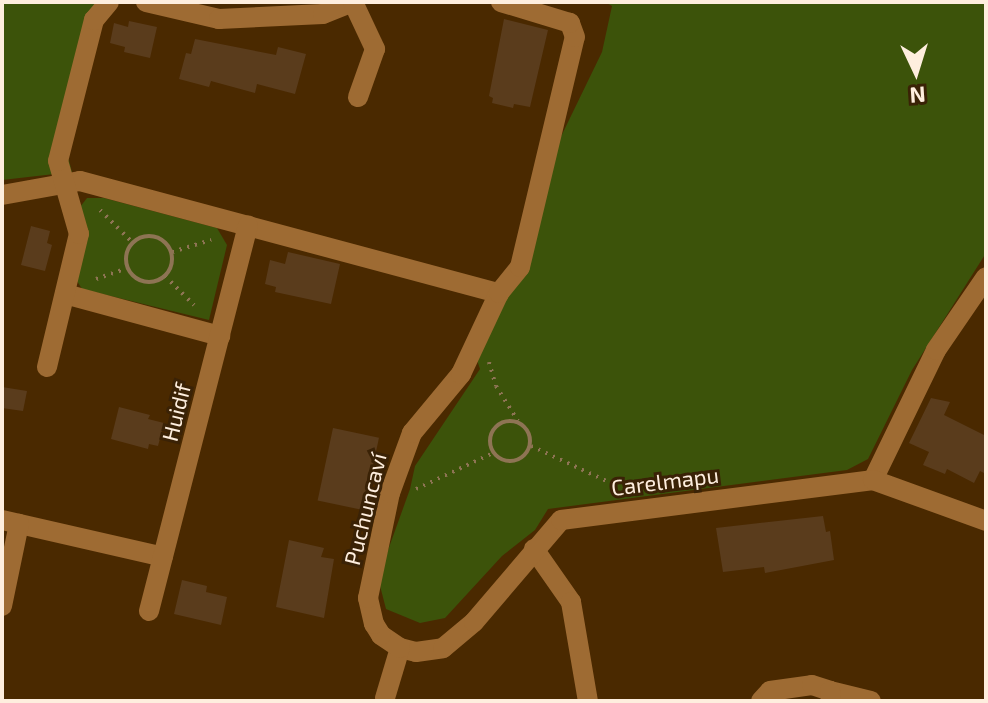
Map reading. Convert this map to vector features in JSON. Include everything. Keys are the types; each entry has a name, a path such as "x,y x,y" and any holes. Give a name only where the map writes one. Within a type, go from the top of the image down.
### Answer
{"street":[{"path":"47,367 79,234 58,161 94,20 109,2"},
{"path":"146,2 219,19 323,14 352,2 375,49 358,97"},
{"name":"Puchuncaví","path":"400,648 381,635 374,624 368,598 390,493 412,433 448,392 474,354 499,293 520,267 575,37 570,23 501,2"},
{"path":"2,195 80,181 499,293"},
{"name":"Huidif","path":"149,611 248,225"},
{"path":"873,480 936,350 986,277"},
{"path":"65,294 220,336"},
{"name":"Carelmapu","path":"400,648 416,652 443,648 474,622 561,520 620,510 873,480 986,521"},
{"path":"2,606 10,522 163,557"},
{"path":"534,549 571,602 588,701"},
{"path":"385,698 400,648"},
{"path":"761,701 770,691 798,685 830,696 871,701"}],"path":[{"path":"142,236 157,236 172,252 168,273 154,281 139,280 128,268 127,252 142,236"},
{"path":"474,354 491,363 496,386 528,433 530,446 523,457 511,462 493,453"},
{"path":"493,453 490,440 495,428 507,422 519,423"},
{"path":"530,446 613,484 620,510"},
{"path":"390,493 408,493 493,453"}],"green space":[{"path":"2,2 105,2 62,134 72,172 2,180"},
{"path":"605,2 986,2 986,253 912,370 868,459 847,470 548,509 535,530 502,556 445,618 420,623 386,609 378,578 410,489 415,466 480,369 474,351 506,286 553,153 602,52 612,6"},
{"path":"87,198 104,198 217,228 227,245 209,320 82,289 77,281 80,207"}],"building":[{"path":"504,19 548,30 530,107 514,104 513,108 492,103 493,98 489,96"},
{"path":"129,21 157,27 150,58 124,52 125,47 110,43 114,23 128,27"},
{"path":"195,39 276,55 278,47 306,54 295,94 257,84 255,93 211,81 209,87 179,79 186,53 191,54"},
{"path":"31,226 50,231 47,243 52,245 45,271 21,265"},
{"path":"288,252 340,264 331,304 275,292 276,287 265,284 270,260 285,264"},
{"path":"2,387 27,391 23,411 2,408"},
{"path":"931,398 950,402 944,415 986,436 986,474 980,471 974,483 947,469 945,474 923,465 929,452 909,443"},
{"path":"119,407 150,415 148,419 164,423 158,446 149,444 148,449 111,439"},
{"path":"333,428 379,438 364,510 318,500"},
{"path":"823,516 826,532 830,531 834,560 765,573 764,567 723,572 716,528"},
{"path":"289,540 324,548 321,557 334,559 324,618 276,607"},
{"path":"182,580 207,586 206,592 227,597 221,625 174,614"}]}
